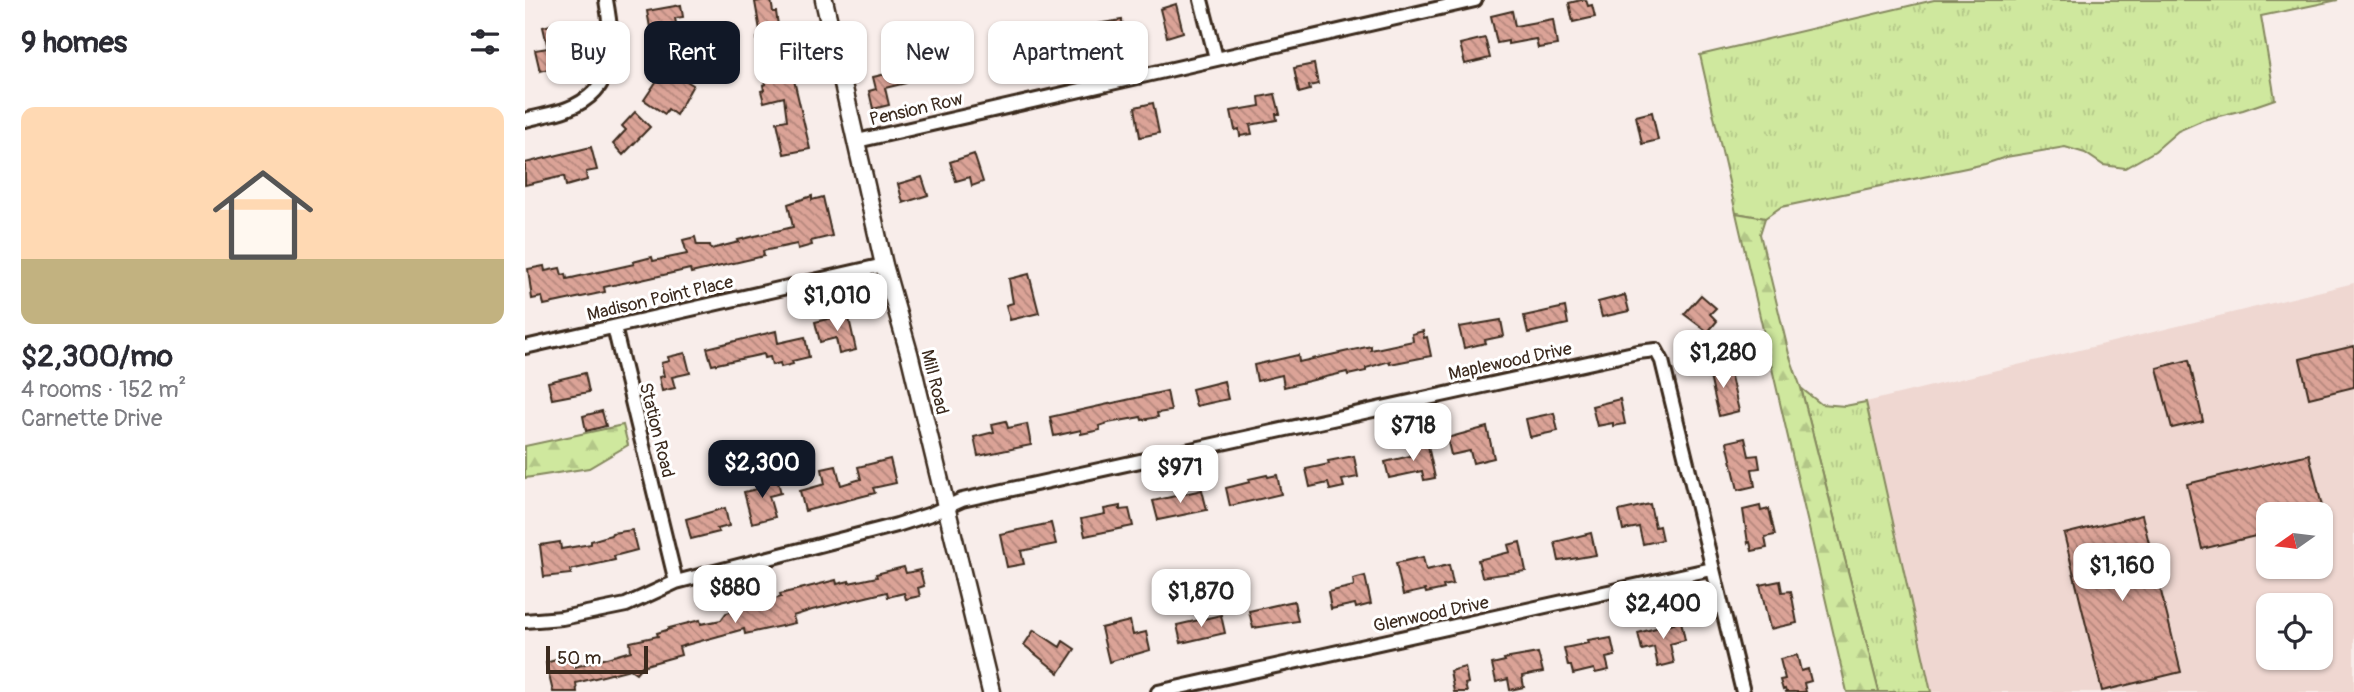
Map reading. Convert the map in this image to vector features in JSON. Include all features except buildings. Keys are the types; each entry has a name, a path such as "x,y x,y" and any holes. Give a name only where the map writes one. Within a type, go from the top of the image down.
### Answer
{"street":[{"path":"525,120 568,109 595,94 610,67 612,33 606,0"},
{"name":"Mill Road","path":"824,0 884,265 909,353 991,692"},
{"path":"1201,0 1216,58"},
{"name":"Pension Row","path":"857,141 1475,0"},
{"name":"Madison Point Place","path":"525,346 884,265"},
{"name":"Station Road","path":"614,327 676,582"},
{"name":"Maplewood Drive","path":"946,506 1018,487 1343,415 1656,349 1663,361 1743,692"},
{"path":"525,621 562,618 626,605 676,582 897,525 932,514 946,506"},
{"name":"Glenwood Drive","path":"1157,692 1712,569"}],"shaded area":[{"path":"2354,283 2354,692 1931,692 1866,402"}],"green space":[{"path":"1934,0 2338,0 2261,16 2275,99 2203,120 2178,131 2155,151 2125,168 2103,165 2085,153 2065,147 2006,157 1985,164 1781,207 1765,218 1736,213 1700,55"},
{"path":"1736,213 1765,218 1760,234 1789,354 1801,388 1879,692 1847,692"},
{"path":"1801,388 1821,404 1845,406 1866,402 1931,692 1879,692"},
{"path":"623,425 628,445 589,468 525,478 525,446"}]}
